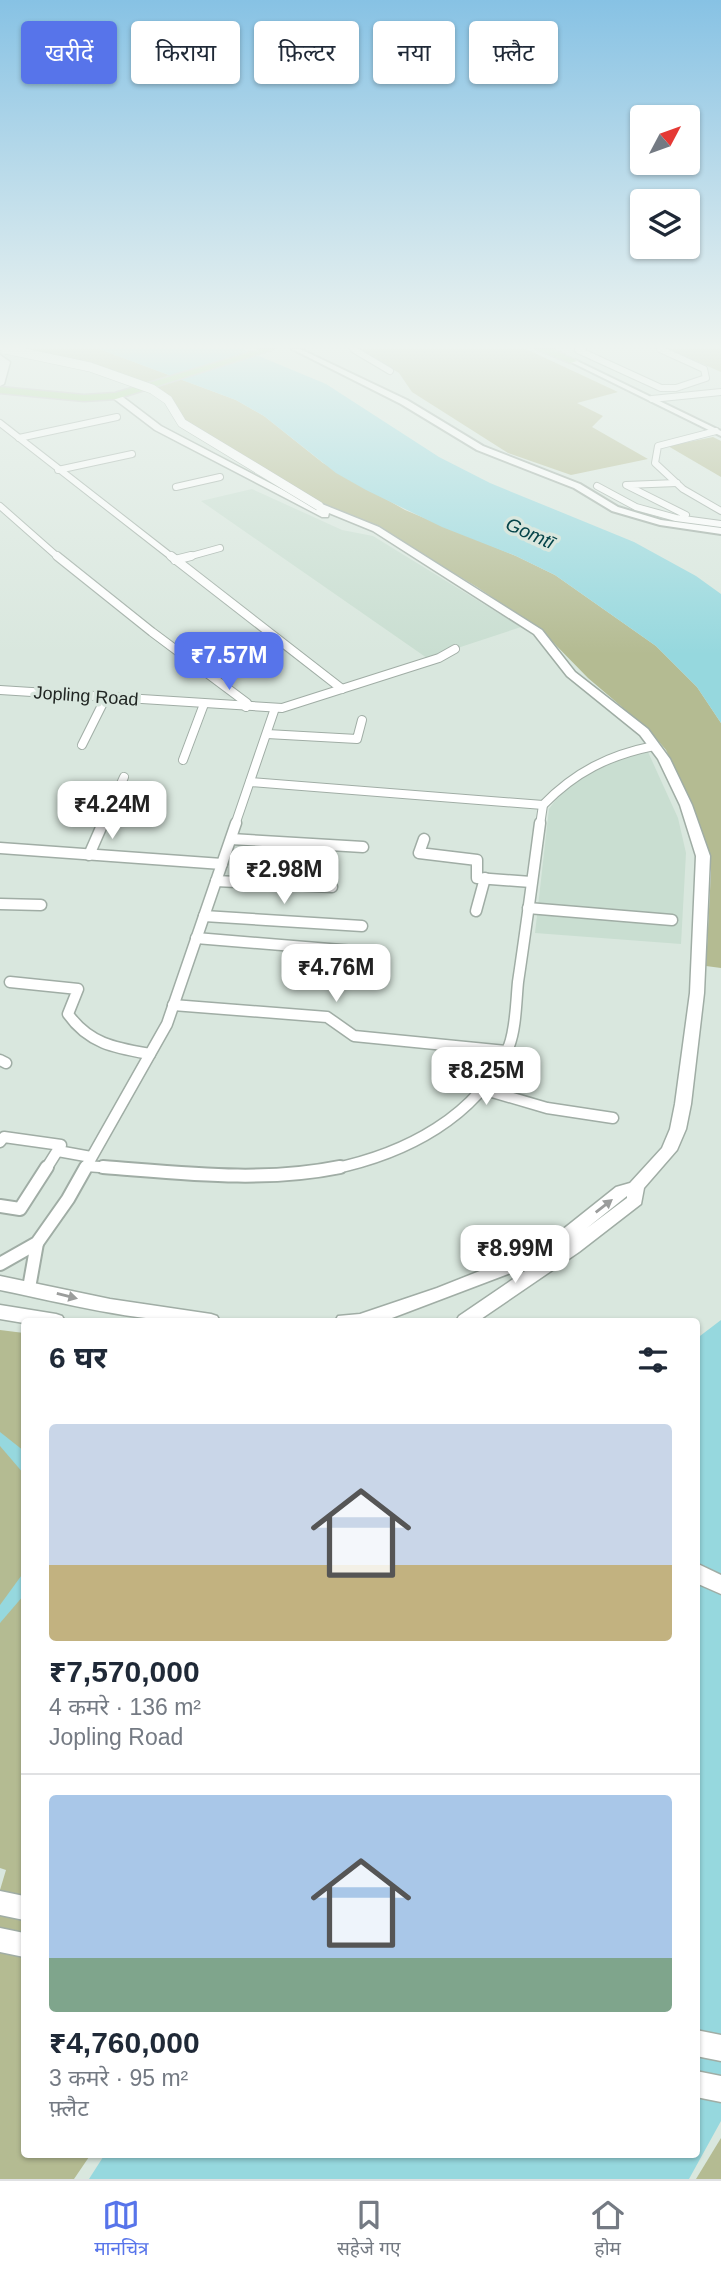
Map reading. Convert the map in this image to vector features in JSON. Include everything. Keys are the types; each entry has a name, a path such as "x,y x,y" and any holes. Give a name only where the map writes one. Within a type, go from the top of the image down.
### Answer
{"main road":[{"path":"203,451 330,514 365,525 538,632 571,674 644,732 664,759 685,805 703,856 697,993 678,1129 669,1150 636,1187 622,1191 558,1242 526,1260 380,1318"},
{"path":"228,451 330,514"},
{"path":"470,1318 569,1252 610,1220 635,1200 636,1187"},
{"path":"0,1283 110,1306 191,1318"},
{"path":"0,1312 37,1318"},
{"path":"700,1574 721,1585"},
{"path":"0,1903 21,1907"},
{"path":"0,1940 21,1944"},
{"path":"700,2044 721,2048"},
{"path":"700,2085 721,2089"}],"street":[{"path":"34,451 342,689"},
{"path":"485,451 569,482 615,509 660,522 721,528"},
{"path":"657,451 655,463 679,485 721,511"},
{"path":"58,470 132,454"},
{"path":"176,486 220,477"},
{"path":"679,485 626,485 641,495 655,497 686,515"},
{"path":"641,495 679,485"},
{"path":"597,486 636,508 721,528"},
{"path":"0,506 172,649 247,703 246,707"},
{"path":"676,518 700,514"},
{"path":"175,560 220,548"},
{"name":"Jopling Road","path":"0,690 275,708 439,658 455,649"},
{"path":"82,745 106,698"},
{"path":"183,760 204,704"},
{"path":"0,1264 37,1243 68,1199 167,1024 275,708"},
{"path":"267,734 357,739 362,720"},
{"path":"58,1151 89,1161 258,1176 319,1173 370,1163 423,1139 463,1110 492,1079 510,1043 543,804 566,781 585,768 605,758 654,746"},
{"path":"89,855 124,777"},
{"path":"250,782 543,804"},
{"path":"231,839 363,847"},
{"path":"424,839 419,853 477,860 477,878 531,882"},
{"path":"0,848 222,863"},
{"path":"476,911 485,878"},
{"path":"216,881 332,887"},
{"path":"0,904 41,905"},
{"path":"528,908 672,920"},
{"path":"204,916 362,926"},
{"path":"197,938 354,951"},
{"path":"10,982 78,989 68,1014 76,1027 93,1042 150,1054"},
{"path":"173,1005 327,1017 354,1037 506,1051"},
{"path":"482,1089 547,1108 613,1118"},
{"path":"0,1142 4,1137 61,1146 20,1209 0,1206"},
{"path":"30,1288 37,1243"}],"shaded area":[{"path":"252,489 342,530 373,536 521,627 427,658 201,501"},
{"path":"648,752 678,818 686,853 681,944 535,933 549,809 563,790 589,771 621,758"}],"green space":[{"path":"230,451 308,451 323,463 405,510 555,575 656,646 697,687 721,723 721,968 706,966 711,872 708,854 692,806 666,750 649,730 588,678 542,631 477,587 375,526 325,506"},
{"path":"504,451 633,451 648,459 571,475"},
{"path":"676,451 721,451 721,477"},
{"path":"0,1330 21,1333 21,2158 88,2158 74,2179 0,2179 0,1890 6,1870 0,1868"},
{"path":"721,2138 721,2179 696,2179"}],"water":[{"name":"Gomtī","path":"308,451 429,451 490,483 634,542 696,576 721,594 721,723 697,687 656,646 555,575 516,556 442,527 336,473"},
{"path":"721,1320 721,2121 689,2179 89,2179 102,2158 700,2158 700,1336"},
{"path":"0,1432 21,1449 21,1470 0,1446"},
{"path":"21,1576 21,1598 0,1623 0,1605"}]}
